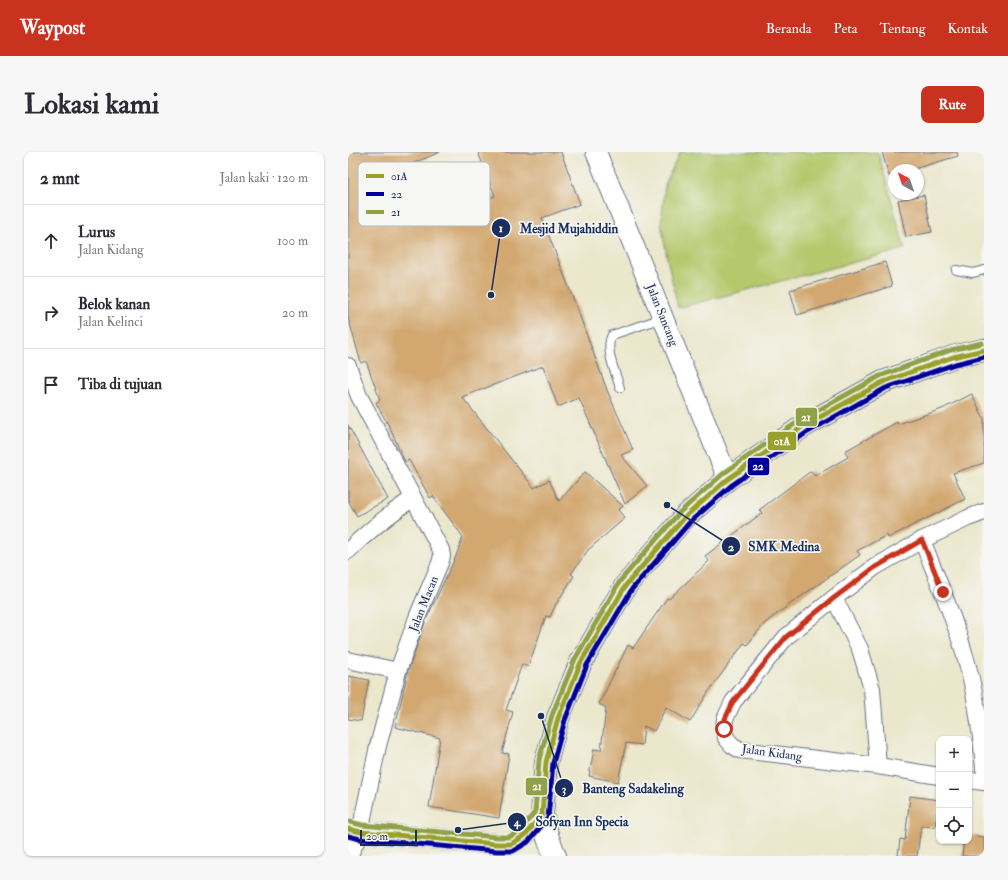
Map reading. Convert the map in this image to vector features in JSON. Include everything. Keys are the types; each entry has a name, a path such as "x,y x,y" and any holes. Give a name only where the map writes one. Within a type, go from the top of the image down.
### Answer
{"main road":[{"path":"555,856 548,838 542,815 546,762 558,718 581,662 626,585 685,517 728,479 802,427 883,382 953,357 984,350"}],"street":[{"name":"Jalan Sancang","path":"596,152 728,479"},
{"name":"Jalan Macan","path":"348,366 353,400 413,498 441,550 442,556 418,615 398,671 378,746 363,817 355,830 348,856"},
{"path":"348,551 360,538 413,498"},
{"name":"Jalan Kidang","path":"936,776 878,766 740,750 732,746 726,738 724,729 725,719 733,702 786,637 834,598 874,568 922,540 984,512"},
{"path":"922,540 943,592 963,650 976,704 982,740 984,769"},
{"path":"834,598 860,649 872,689 878,766"},
{"path":"348,660 398,671"},
{"path":"972,780 984,782"},
{"path":"355,830 497,844 511,844 524,836 542,815"}],"lane":[{"path":"956,270 973,273 984,270"},
{"path":"620,388 608,348 609,340 612,335 663,318"}],"green space":[{"path":"680,152 878,152 888,188 888,200 891,200 905,249 678,308 661,223 665,184"}],"building":[{"path":"348,152 440,152 416,162 358,162 358,226 490,226 490,198 495,196 490,183 490,162 482,162 478,152 561,152 580,204 542,218 607,390 633,450 621,455 647,486 625,504 579,398 558,407 543,366 462,397 534,488 549,480 559,501 585,472 623,506 618,510 625,518 588,550 571,574 574,576 556,604 550,617 546,616 528,667 522,664 506,710 513,712 502,753 509,754 499,818 429,807 440,738 395,727 408,671 426,620 456,556 463,537 433,496 430,498 409,460 405,462 389,426 376,403 380,400 366,361 361,363 348,317"},
{"path":"882,152 957,152 958,156 924,166 924,164 888,164 888,173"},
{"path":"924,195 932,232 906,237 898,200 924,200"},
{"path":"885,262 892,286 797,315 790,290"},
{"path":"972,394 984,419 984,463 953,473 965,499 888,538 887,535 857,551 860,555 765,623 747,645 744,643 709,691 690,722 666,707 654,731 644,726 642,745 626,743 618,782 589,776 594,749 601,750 606,708 599,704 628,645 633,648 667,598 669,599 709,561 705,556 762,513 759,510 811,471 815,476 848,457 845,451 897,422 898,424 942,409"},
{"path":"348,425 388,499 357,516 348,500"},
{"path":"348,676 369,680 361,721 348,719"},
{"path":"910,796 936,800 935,827 921,826 917,856 898,856 900,839 905,840"},
{"path":"972,835 984,837 984,856 962,856 964,844 972,844"}],"transit line":[{"name":"21","path":"350,822 362,825 497,837 509,837 519,831 535,812 539,760 552,715 575,659 620,581 680,512 724,473 799,421 880,376 951,350 982,343"},
{"name":"01A","path":"348,829 361,832 497,844 511,844 524,836 542,815 546,762 558,718 581,662 626,585 685,517 728,479 802,427 883,382 953,357 984,350"},
{"name":"22","path":"348,836 360,839 497,851 513,851 528,842 548,818 553,763 565,720 587,665 632,589 690,522 732,485 806,433 886,388 955,364 984,357"}],"place":[{"name":"Mesjid Mujahiddin","path":"491,295"},
{"name":"SMK Medina","path":"667,505"},
{"name":"Banteng Sadakeling","path":"541,716"},
{"name":"Sofyan Inn Specia","path":"458,830"}],"route":[{"path":"724,729 725,719 733,702 786,637 874,568 922,540 943,592"}]}
